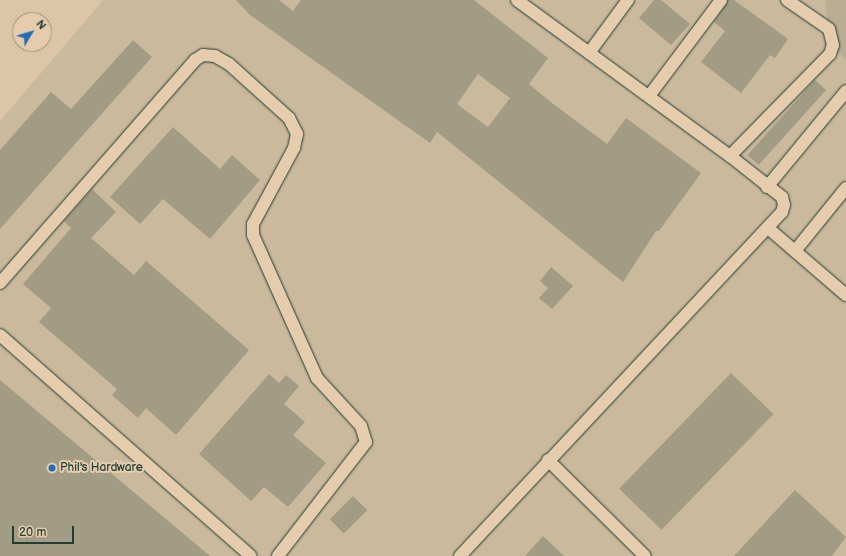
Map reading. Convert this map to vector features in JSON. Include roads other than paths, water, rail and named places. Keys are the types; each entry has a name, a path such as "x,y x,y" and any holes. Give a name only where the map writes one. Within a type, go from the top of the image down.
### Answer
{"lane":[{"path":"460,556 548,460 768,228 784,205 782,197 767,187 730,156 517,0"},
{"path":"589,53 628,0"},
{"path":"649,96 721,0"},
{"path":"730,156 830,54 833,45 829,28 787,0"},
{"path":"0,283 195,60 203,55 215,56 229,64 289,118 297,134 294,148 253,224 253,235 317,378 361,426 366,442 278,556"},
{"path":"767,187 846,91"},
{"path":"795,251 846,188"},
{"path":"768,228 846,295"},
{"path":"0,336 251,556"},
{"path":"548,460 644,556"}],"place":[{"name":"Phil's Hardware","path":"52,468"}]}
